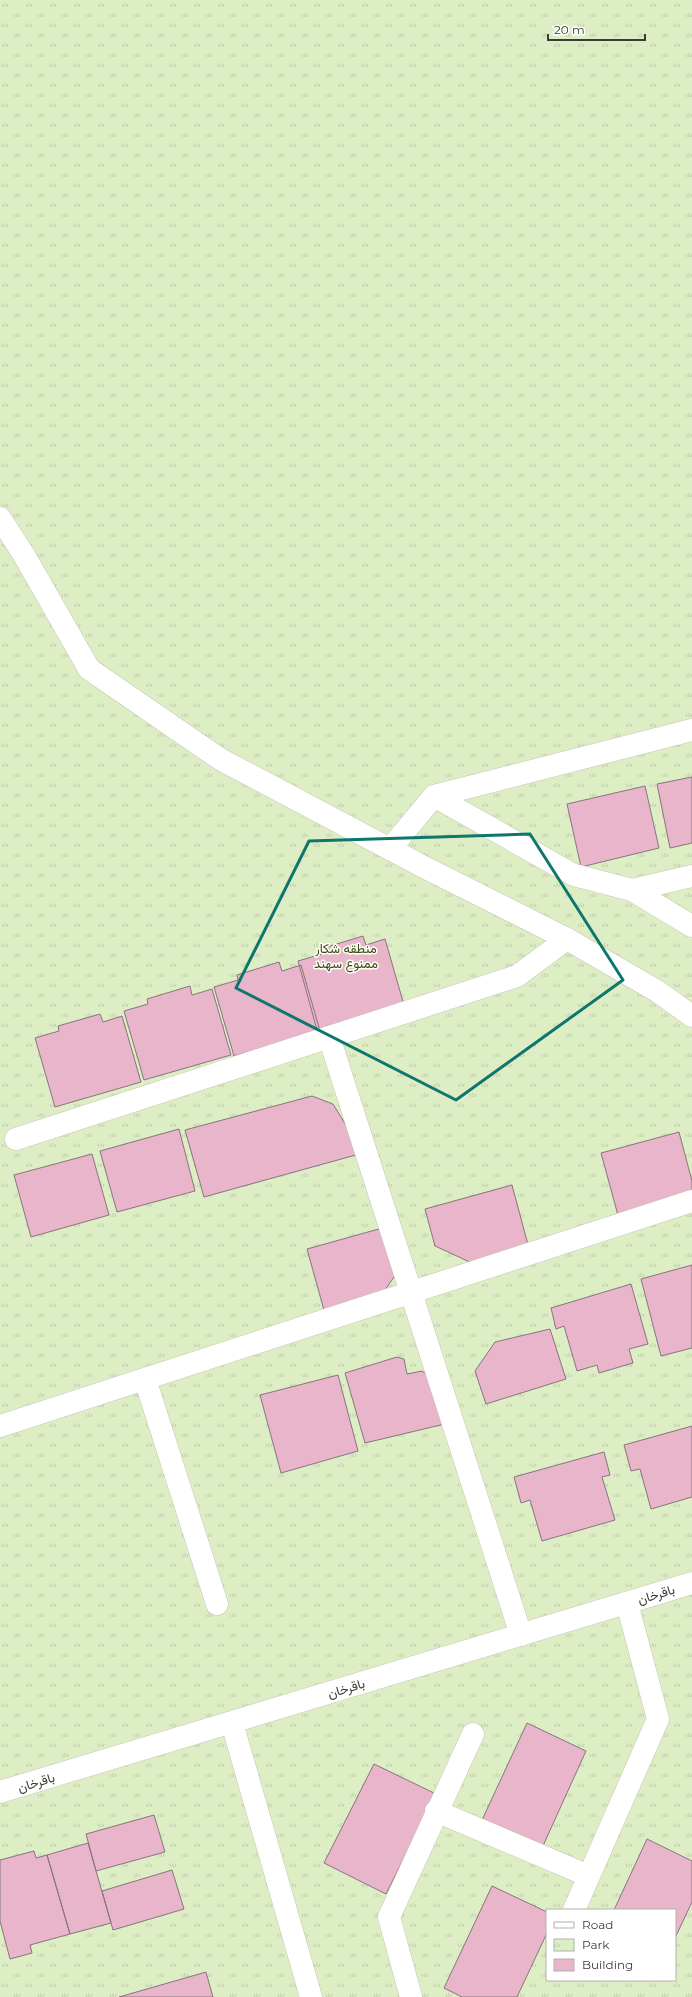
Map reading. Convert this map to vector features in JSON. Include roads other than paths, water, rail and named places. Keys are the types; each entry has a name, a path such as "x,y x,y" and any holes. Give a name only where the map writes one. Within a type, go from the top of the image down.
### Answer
{"street":[{"path":"0,518 24,555 90,669 220,759 390,849 567,939 657,991 692,1016"},
{"path":"390,849 434,796 692,730"},
{"path":"434,796 574,875 632,890 692,926"},
{"path":"632,890 692,876"},
{"path":"16,1139 518,976 567,939"},
{"path":"329,1037 520,1635"},
{"path":"0,1426 692,1201"},
{"path":"145,1379 217,1604"},
{"name":"باقرخان","path":"0,1792 692,1583"},
{"path":"574,1909 658,1720 627,1603"},
{"path":"232,1723 311,1997"},
{"path":"411,1997 388,1917 436,1810 473,1734"},
{"path":"436,1810 589,1876"}],"park label":[{"name":"منطقه شکار ممنوع سهند","path":"346,956"}]}
